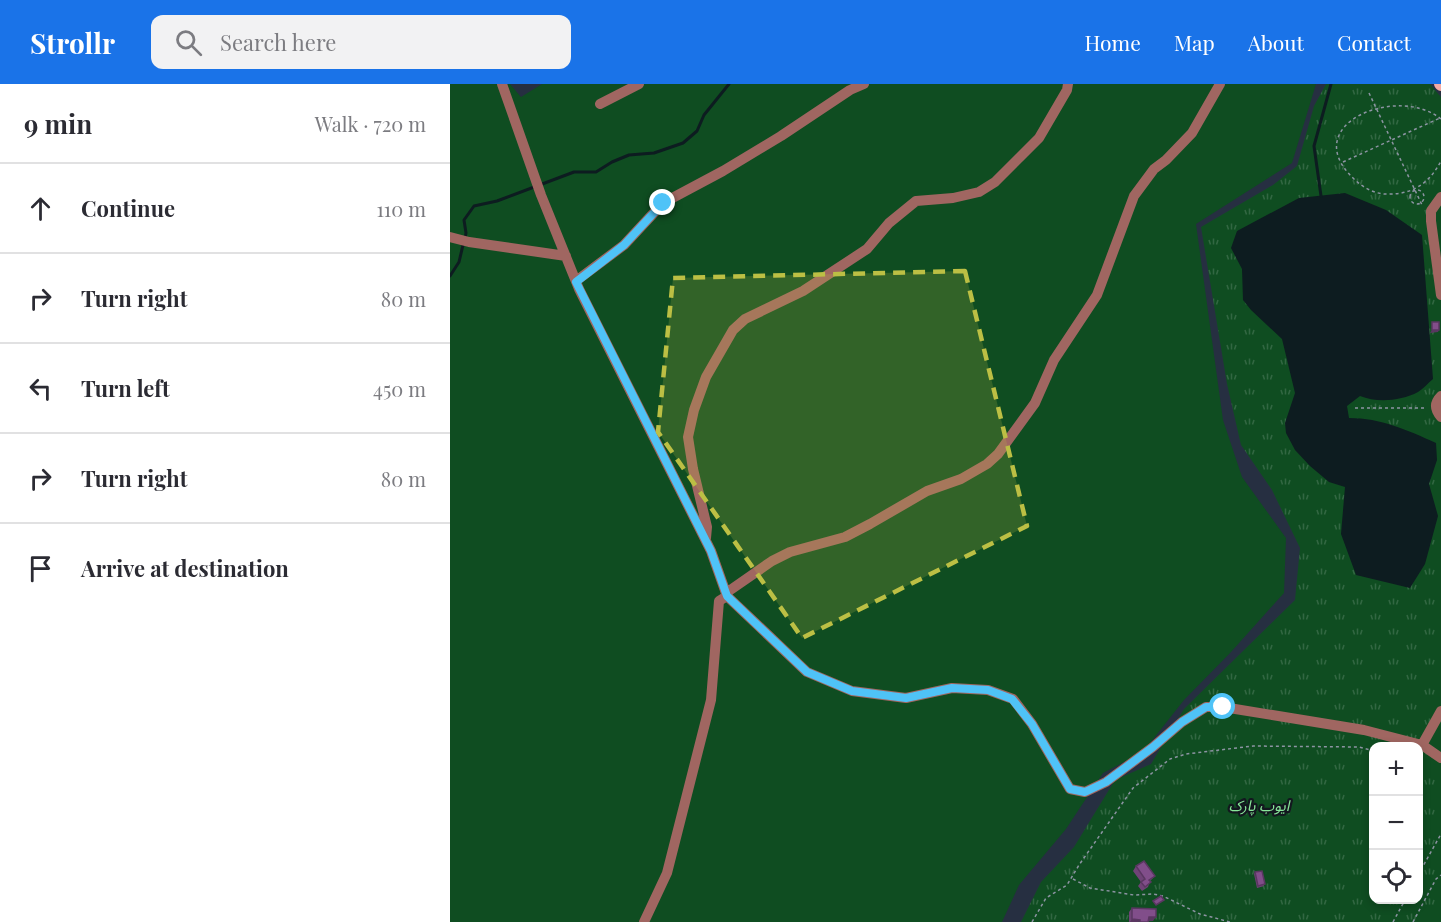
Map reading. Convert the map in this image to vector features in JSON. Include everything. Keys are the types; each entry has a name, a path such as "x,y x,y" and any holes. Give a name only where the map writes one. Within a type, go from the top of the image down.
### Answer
{"street":[{"path":"502,84 541,195 576,282 706,542 727,595 807,672 852,691 906,698 952,688 988,690 1012,699 1032,724 1070,789 1085,792 1106,782 1182,722 1206,707 1223,707 1364,730 1410,742"},
{"path":"600,104 639,84"},
{"path":"576,282 624,245 663,203 723,171 850,90 864,84"},
{"path":"706,542 706,527 688,437 694,410 706,377 733,330 745,319 803,291 867,249 889,223 916,201 953,198 979,192 995,182 1039,138 1067,90 1068,84"},
{"path":"644,922 668,873 711,700 719,601 772,561 790,552 845,537 927,491 961,479 987,464 998,454 1035,403 1054,360 1097,295 1134,196 1154,169 1192,133 1220,84"},
{"path":"1441,197 1431,211 1441,295"},
{"path":"452,237 469,242 567,256"},
{"path":"1438,413 1436,403 1441,396"},
{"path":"1423,743 1441,711"},
{"path":"1423,746 1441,758"}],"path":[{"path":"1363,96 1369,92 1420,204"},
{"path":"1342,163 1441,119 1436,111"},
{"path":"1340,129 1338,149 1342,163 1350,175 1372,191 1386,195 1420,191 1424,198 1420,204"},
{"path":"1431,211 1420,204 1413,203 1411,194 1436,172 1441,161"},
{"path":"1355,408 1438,413"},
{"path":"1032,922 1046,898 1067,885 1133,788 1170,759 1186,754 1253,746 1359,747 1369,750"},
{"path":"1423,868 1441,834"},
{"path":"1413,922 1441,875"},
{"path":"1072,878 1090,888 1134,895 1162,896 1200,914 1230,922"},
{"path":"1393,922 1403,904"}],"highlighted area":[{"path":"965,271 1027,526 802,638 658,432 673,278"}],"green space":[{"path":"450,84 510,84 521,97 542,84 1316,84 1292,163 1196,224 1223,420 1242,477 1286,538 1284,593 1184,700 1143,752 1103,773 1066,829 1019,885 1002,922 450,922"},
{"name":"ایوب پارک","path":"1326,84 1430,84 1441,97 1441,922 1021,922 1041,882 1074,847 1115,780 1151,764 1184,709 1295,600 1300,548 1272,490 1241,445 1227,384 1201,227 1273,185 1297,166 1314,106"}],"shaded area":[{"path":"1345,193 1386,210 1422,235 1433,379 1418,392 1404,397 1381,400 1360,396 1347,406 1349,418 1383,422 1436,443 1437,460 1429,484 1438,516 1425,564 1410,588 1356,575 1341,534 1345,487 1329,482 1310,466 1295,450 1286,433 1285,423 1295,393 1282,339 1243,300 1242,269 1231,248 1237,231 1299,198"}],"building":[{"path":"1432,322 1439,322 1439,330 1432,330"},
{"path":"1144,861 1155,876 1145,887 1141,882 1145,879 1136,866"},
{"path":"1262,871 1265,884 1258,886 1255,872"},
{"path":"1161,896 1164,900 1156,905 1153,901"},
{"path":"1132,908 1156,909 1156,917 1149,917 1148,922 1132,919"}],"waterway":[{"path":"465,238 464,220 474,206 497,201 574,172 596,172 629,155 654,153 683,143 697,131 704,115 729,84"},
{"path":"1321,196 1314,146 1331,84"},
{"path":"450,276 459,262 463,245"}],"route":[{"path":"663,203 624,245 576,282 711,551 727,596 807,672 852,691 906,698 952,688 988,690 1012,699 1032,724 1070,789 1085,792 1106,782 1182,722 1206,707 1223,707"}]}
